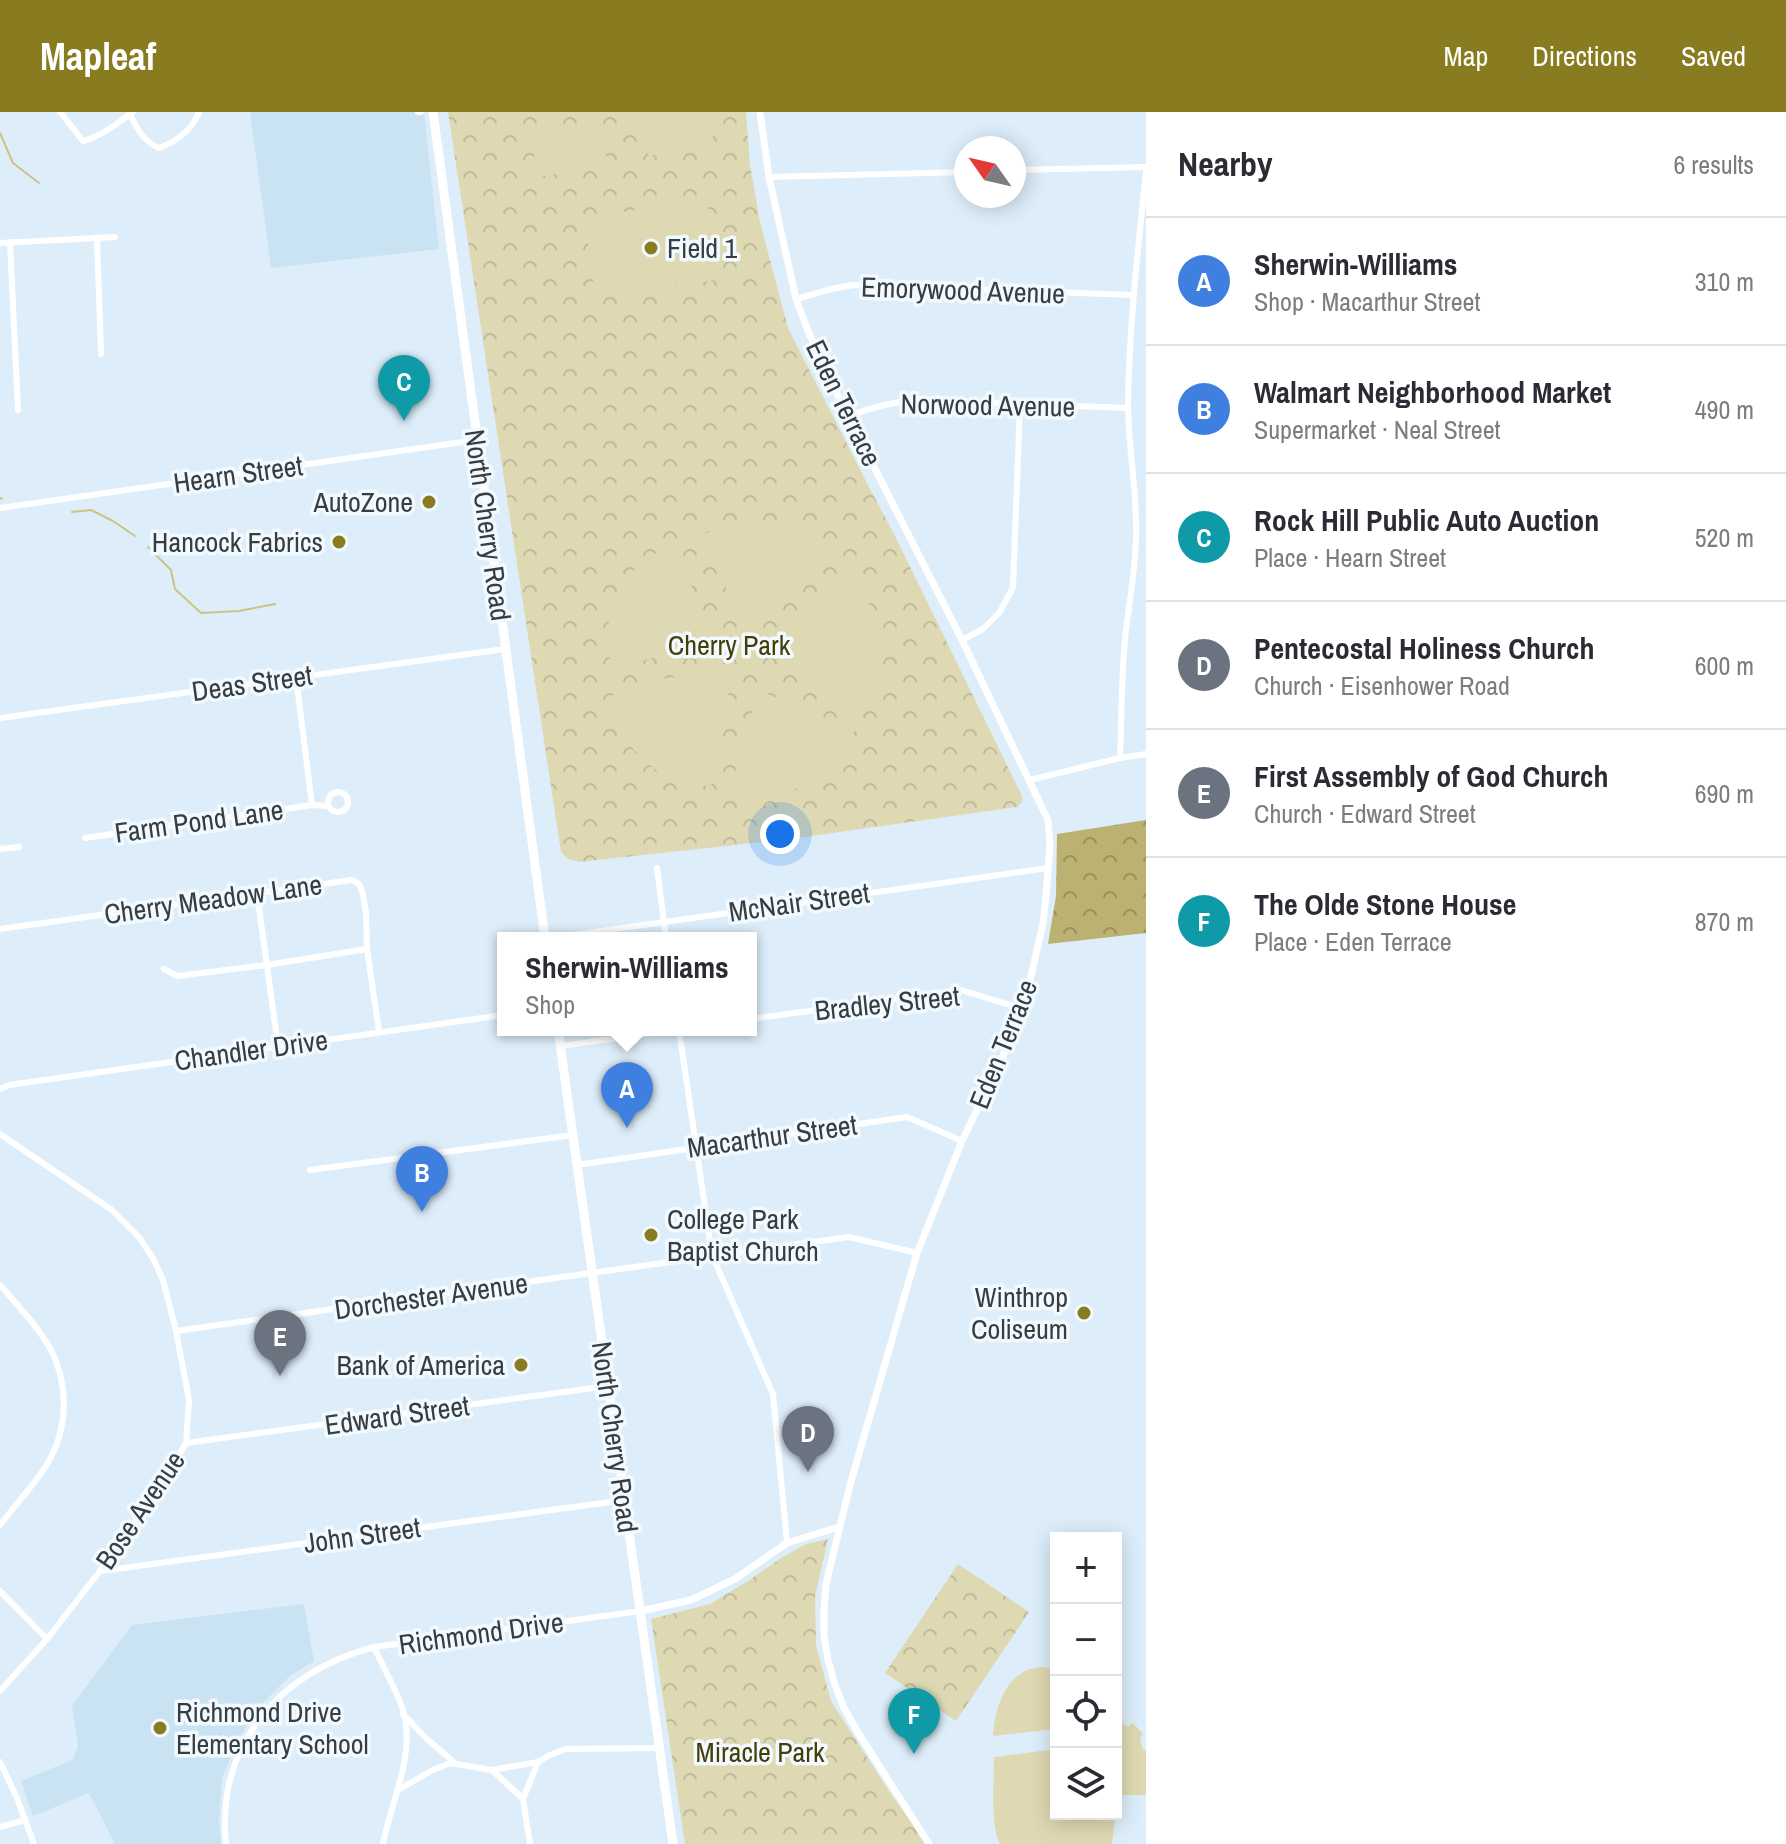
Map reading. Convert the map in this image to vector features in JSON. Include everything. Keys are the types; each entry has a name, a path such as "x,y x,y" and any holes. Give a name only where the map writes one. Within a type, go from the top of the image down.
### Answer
{"main road":[{"name":"North Cherry Road","path":"433,112 505,649 547,932"},
{"name":"North Cherry Road","path":"559,1036 673,1844"}],"street":[{"path":"60,112 83,141 116,125 132,113 137,129 149,143 159,148 192,127 199,112"},
{"name":"Eden Terrace","path":"760,112 769,177 796,299 822,362 962,640 1048,820 1050,845 1046,896 1030,980 1012,1037 962,1141 917,1253 839,1527 826,1584 824,1635 828,1660 844,1708 929,1844"},
{"path":"1026,170 1146,170 1144,223 1133,295 1128,408 1137,505 1126,631 1120,758"},
{"path":"769,177 954,172"},
{"path":"97,237 101,354"},
{"path":"0,243 115,237"},
{"path":"10,242 18,410"},
{"name":"Emorywood Avenue","path":"796,299 853,285 1133,295"},
{"name":"Norwood Avenue","path":"850,416 894,402 917,400 1128,408"},
{"path":"962,640 983,629 1000,612 1013,587 1020,404"},
{"name":"Hearn Street","path":"0,508 477,440"},
{"name":"Deas Street","path":"0,718 505,649"},
{"name":"Farm Pond Lane","path":"296,677 312,805"},
{"path":"1030,780 1146,754"},
{"name":"Farm Pond Lane","path":"85,838 312,805 328,806"},
{"path":"0,849 19,847"},
{"path":"657,868 665,932"},
{"name":"McNair Street","path":"589,932 1048,868"},
{"name":"Cherry Meadow Lane","path":"0,929 348,880 357,882 362,891 367,949"},
{"path":"257,893 278,1046"},
{"path":"164,969 177,976 367,949 379,1031"},
{"name":"Bradley Street","path":"757,1018 961,990 1020,1008"},
{"name":"Chandler Drive","path":"0,1089 9,1085 497,1016"},
{"path":"561,1046 634,1036"},
{"path":"678,1036 712,1255 773,1394 787,1543"},
{"name":"Macarthur Street","path":"577,1165 907,1117 962,1141"},
{"name":"Bose Avenue","path":"0,1134 112,1210 139,1237 163,1280 189,1400 186,1443 171,1469 100,1571 47,1639 0,1691"},
{"path":"310,1170 573,1135"},
{"name":"Dorchester Avenue","path":"176,1331 849,1237 917,1253"},
{"path":"0,1285 33,1322 50,1349 60,1372 65,1396 64,1420 53,1454 0,1525"},
{"name":"Edward Street","path":"186,1443 608,1386"},
{"name":"John Street","path":"100,1571 625,1500"},
{"name":"Richmond Drive","path":"226,1844 224,1822 229,1780 247,1738 283,1694 310,1672 374,1647 641,1611 691,1600 735,1579 787,1543 839,1527"},
{"path":"0,1591 47,1639"},
{"path":"374,1647 403,1713 406,1735 402,1775 383,1844"},
{"path":"403,1713 456,1764"},
{"path":"398,1791 450,1763 492,1770 538,1762 566,1749 660,1748"},
{"path":"0,1762 34,1844"},
{"path":"530,1844 523,1799 538,1762"},
{"path":"492,1770 523,1799"},
{"path":"0,1827 25,1820"}],"shaded area":[{"path":"250,112 424,112 439,249 271,268"},
{"name":"Richmond Drive Elementary School","path":"304,1604 314,1661 290,1676 254,1712 236,1745 222,1778 221,1844 115,1844 89,1793 33,1816 21,1781 72,1760 78,1747 72,1706 132,1625"}],"green space":[{"name":"Cherry Park","path":"448,112 746,112 750,165 760,222 788,328 895,536 1023,798 1017,807 797,838 579,862 568,859 561,852"},
{"path":"641,112 709,112 714,146 648,156"},
{"path":"601,122 607,166 537,177 531,132"},
{"name":"Field 1","path":"707,201 717,280 595,296 585,217"},
{"path":"739,521 766,522 788,529 808,541 827,559 752,625 747,624 697,538 722,525"},
{"path":"675,545 713,640 710,646 612,667 608,652 609,620 620,590 639,565 652,555"},
{"path":"845,575 874,613 883,643 881,674 863,712 779,657 779,652"},
{"path":"711,672 729,690 711,787 674,779 646,762 621,730 614,711 613,686"},
{"path":"761,691 855,730 846,748 828,770 803,786 776,793 730,791 757,693"},
{"path":"1146,820 1146,933 1048,944 1056,896 1057,834"},
{"name":"Miracle Park","path":"828,1539 815,1597 816,1645 831,1701 889,1791 928,1844 685,1844 651,1619 710,1604 806,1544"},
{"path":"958,1564 1029,1612 956,1721 885,1673"},
{"path":"1033,1668 1050,1669 1050,1730 993,1736 995,1718 1004,1692 1015,1678"},
{"path":"1122,1723 1128,1727 1133,1723 1143,1734 1140,1738 1146,1751 1146,1795 1122,1795"},
{"path":"1050,1750 1050,1820 1115,1820 1112,1844 1000,1844 994,1815 994,1757"}],"waterway":[{"path":"0,133 13,163 39,183"},
{"path":"72,512 91,510 135,536"},
{"path":"148,547 171,570 175,589 201,613 239,611 275,604"}],"place":[{"name":"Field 1","path":"651,248"},
{"name":"Rock Hill Public Auto Auction","path":"404,421"},
{"name":"AutoZone","path":"429,502"},
{"name":"Hancock Fabrics","path":"339,542"},
{"name":"Sherwin-Williams","path":"627,1128"},
{"name":"Walmart Neighborhood Market","path":"422,1212"},
{"name":"College Park Baptist Church","path":"651,1235"},
{"name":"Winthrop Coliseum","path":"1084,1313"},
{"name":"Bank of America","path":"521,1365"},
{"name":"First Assembly of God Church","path":"280,1376"},
{"name":"Pentecostal Holiness Church","path":"808,1472"},
{"name":"Richmond Drive Elementary School","path":"160,1728"},
{"name":"The Olde Stone House","path":"914,1754"}]}
